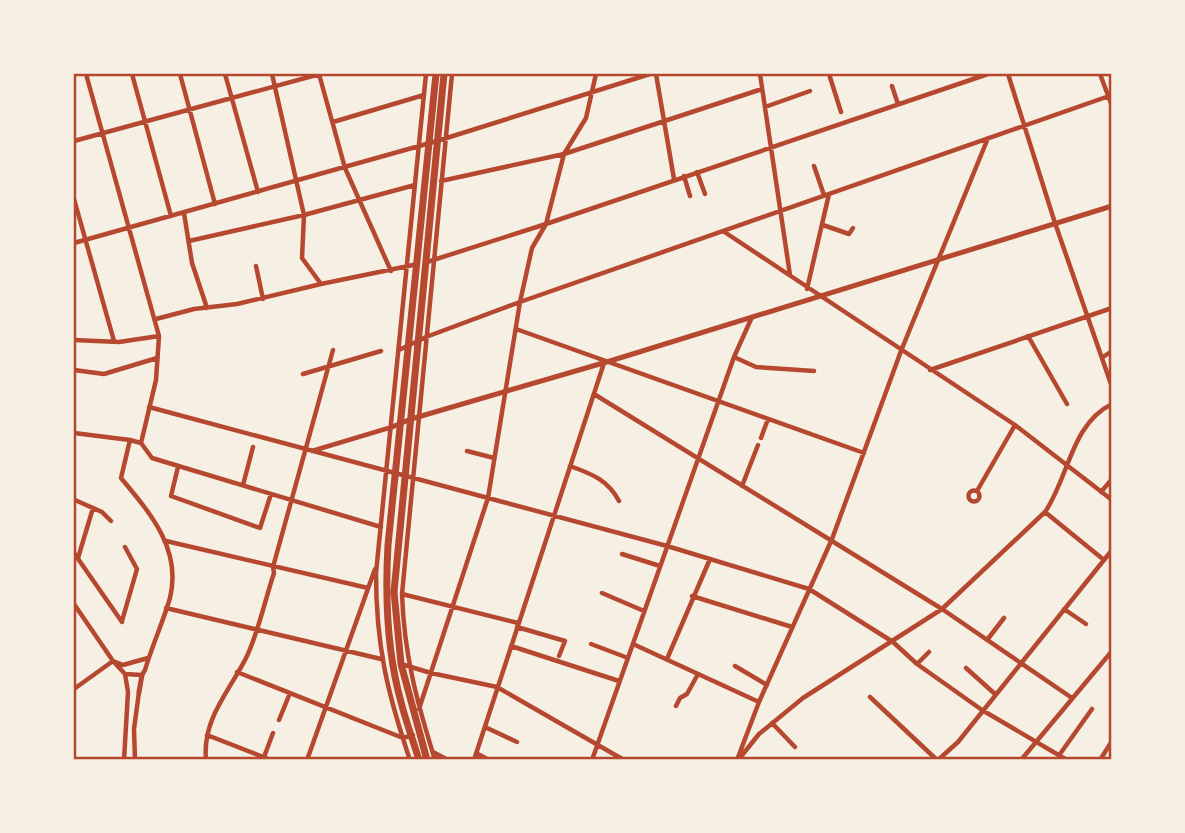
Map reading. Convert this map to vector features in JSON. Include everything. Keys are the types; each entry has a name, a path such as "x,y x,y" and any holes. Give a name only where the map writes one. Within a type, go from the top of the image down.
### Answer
{"highway":[{"path":"427,760 401,702 393,663 386,590 391,473 401,423 409,345 433,183 436,74"},
{"path":"419,760 405,665 398,593 397,544 409,478 421,263 444,74"}],"street":[{"path":"86,74 159,336 156,380 141,443"},
{"path":"132,74 171,216"},
{"path":"180,74 215,204"},
{"path":"225,74 258,192"},
{"path":"272,74 304,215 302,258 321,284"},
{"path":"74,141 319,74 345,168 391,271"},
{"path":"408,760 381,659 376,611 377,561 391,473 392,427 426,74"},
{"path":"414,418 435,259 452,74"},
{"path":"419,709 488,498 520,302 532,248 546,224 564,154 586,118 596,74"},
{"path":"74,243 446,139 650,74"},
{"path":"656,74 674,179"},
{"path":"760,74 790,276"},
{"path":"829,74 841,112"},
{"path":"156,319 194,309 263,299 321,284 407,268 546,224 988,74"},
{"path":"1008,74 1111,387"},
{"path":"1100,74 1110,95 1111,106"},
{"path":"892,86 898,104"},
{"path":"433,183 564,154 762,89"},
{"path":"765,107 810,91"},
{"path":"333,122 424,95"},
{"path":"399,350 426,337 520,302 1110,95"},
{"path":"738,760 766,685 832,539 901,351 988,138"},
{"path":"807,289 823,225 826,194 814,166"},
{"path":"697,172 705,194"},
{"path":"684,176 690,195"},
{"path":"189,241 304,215 415,185"},
{"path":"74,199 114,341"},
{"path":"308,450 607,362 1111,206"},
{"path":"184,213 192,263 207,308"},
{"path":"823,225 849,234 853,228"},
{"path":"722,231 1015,425 1111,500"},
{"path":"256,266 263,299"},
{"path":"929,370 1111,308"},
{"path":"592,760 734,357 752,317"},
{"path":"516,329 864,453"},
{"path":"74,340 114,341 159,336"},
{"path":"1028,336 1067,404"},
{"path":"206,760 207,735 214,712 247,654 274,573 273,566 308,450 333,350"},
{"path":"1103,357 1111,351"},
{"path":"303,374 381,352"},
{"path":"734,357 756,367 814,371"},
{"path":"74,370 104,374 158,358"},
{"path":"489,760 475,757 594,394 607,362"},
{"path":"594,394 698,460 832,539 942,609 1072,698"},
{"path":"738,760 759,734 803,698 942,609 1045,512 1055,498 1066,464 1091,418 1111,404"},
{"path":"149,407 667,546 809,589 893,642 917,664 982,710 1068,760"},
{"path":"761,438 768,419"},
{"path":"977,491 1015,425"},
{"path":"74,433 141,443 152,458 381,527"},
{"path":"130,440 121,478 151,515 166,541 173,570 170,598 142,675 134,729 135,760"},
{"path":"742,486 758,445"},
{"path":"243,485 253,447"},
{"path":"467,451 494,458"},
{"path":"570,466 594,475 612,487 619,501"},
{"path":"178,467 171,496 260,528 271,494"},
{"path":"1101,492 1111,479"},
{"path":"75,500 102,512 111,521"},
{"path":"78,558 93,509"},
{"path":"1045,512 1104,560"},
{"path":"166,541 368,588"},
{"path":"74,553 122,622 137,569 125,547"},
{"path":"870,697 937,760 958,742 1111,550"},
{"path":"622,554 660,566"},
{"path":"667,659 710,559"},
{"path":"307,760 377,561"},
{"path":"398,593 518,625 565,641 559,656"},
{"path":"602,593 644,611"},
{"path":"692,596 792,627"},
{"path":"74,604 125,674 128,692 124,759"},
{"path":"166,608 381,659"},
{"path":"1065,609 1086,624"},
{"path":"987,640 1004,618"},
{"path":"591,644 628,659"},
{"path":"633,644 759,702"},
{"path":"511,646 619,681"},
{"path":"1021,760 1111,651"},
{"path":"917,664 929,652"},
{"path":"113,661 123,665 149,658"},
{"path":"74,689 113,661"},
{"path":"405,665 498,687 624,760"},
{"path":"405,665 435,760"},
{"path":"735,666 766,685"},
{"path":"966,668 995,694"},
{"path":"237,672 403,738 415,735"},
{"path":"125,674 142,675"},
{"path":"676,706 680,698 687,694 698,674"},
{"path":"279,720 290,693"},
{"path":"1060,754 1092,709"},
{"path":"772,723 794,747"},
{"path":"485,726 517,742"},
{"path":"748,729 759,734"},
{"path":"264,757 273,733"},
{"path":"207,735 271,760"},
{"path":"1100,760 1111,741"},
{"path":"433,752 448,760"}]}
